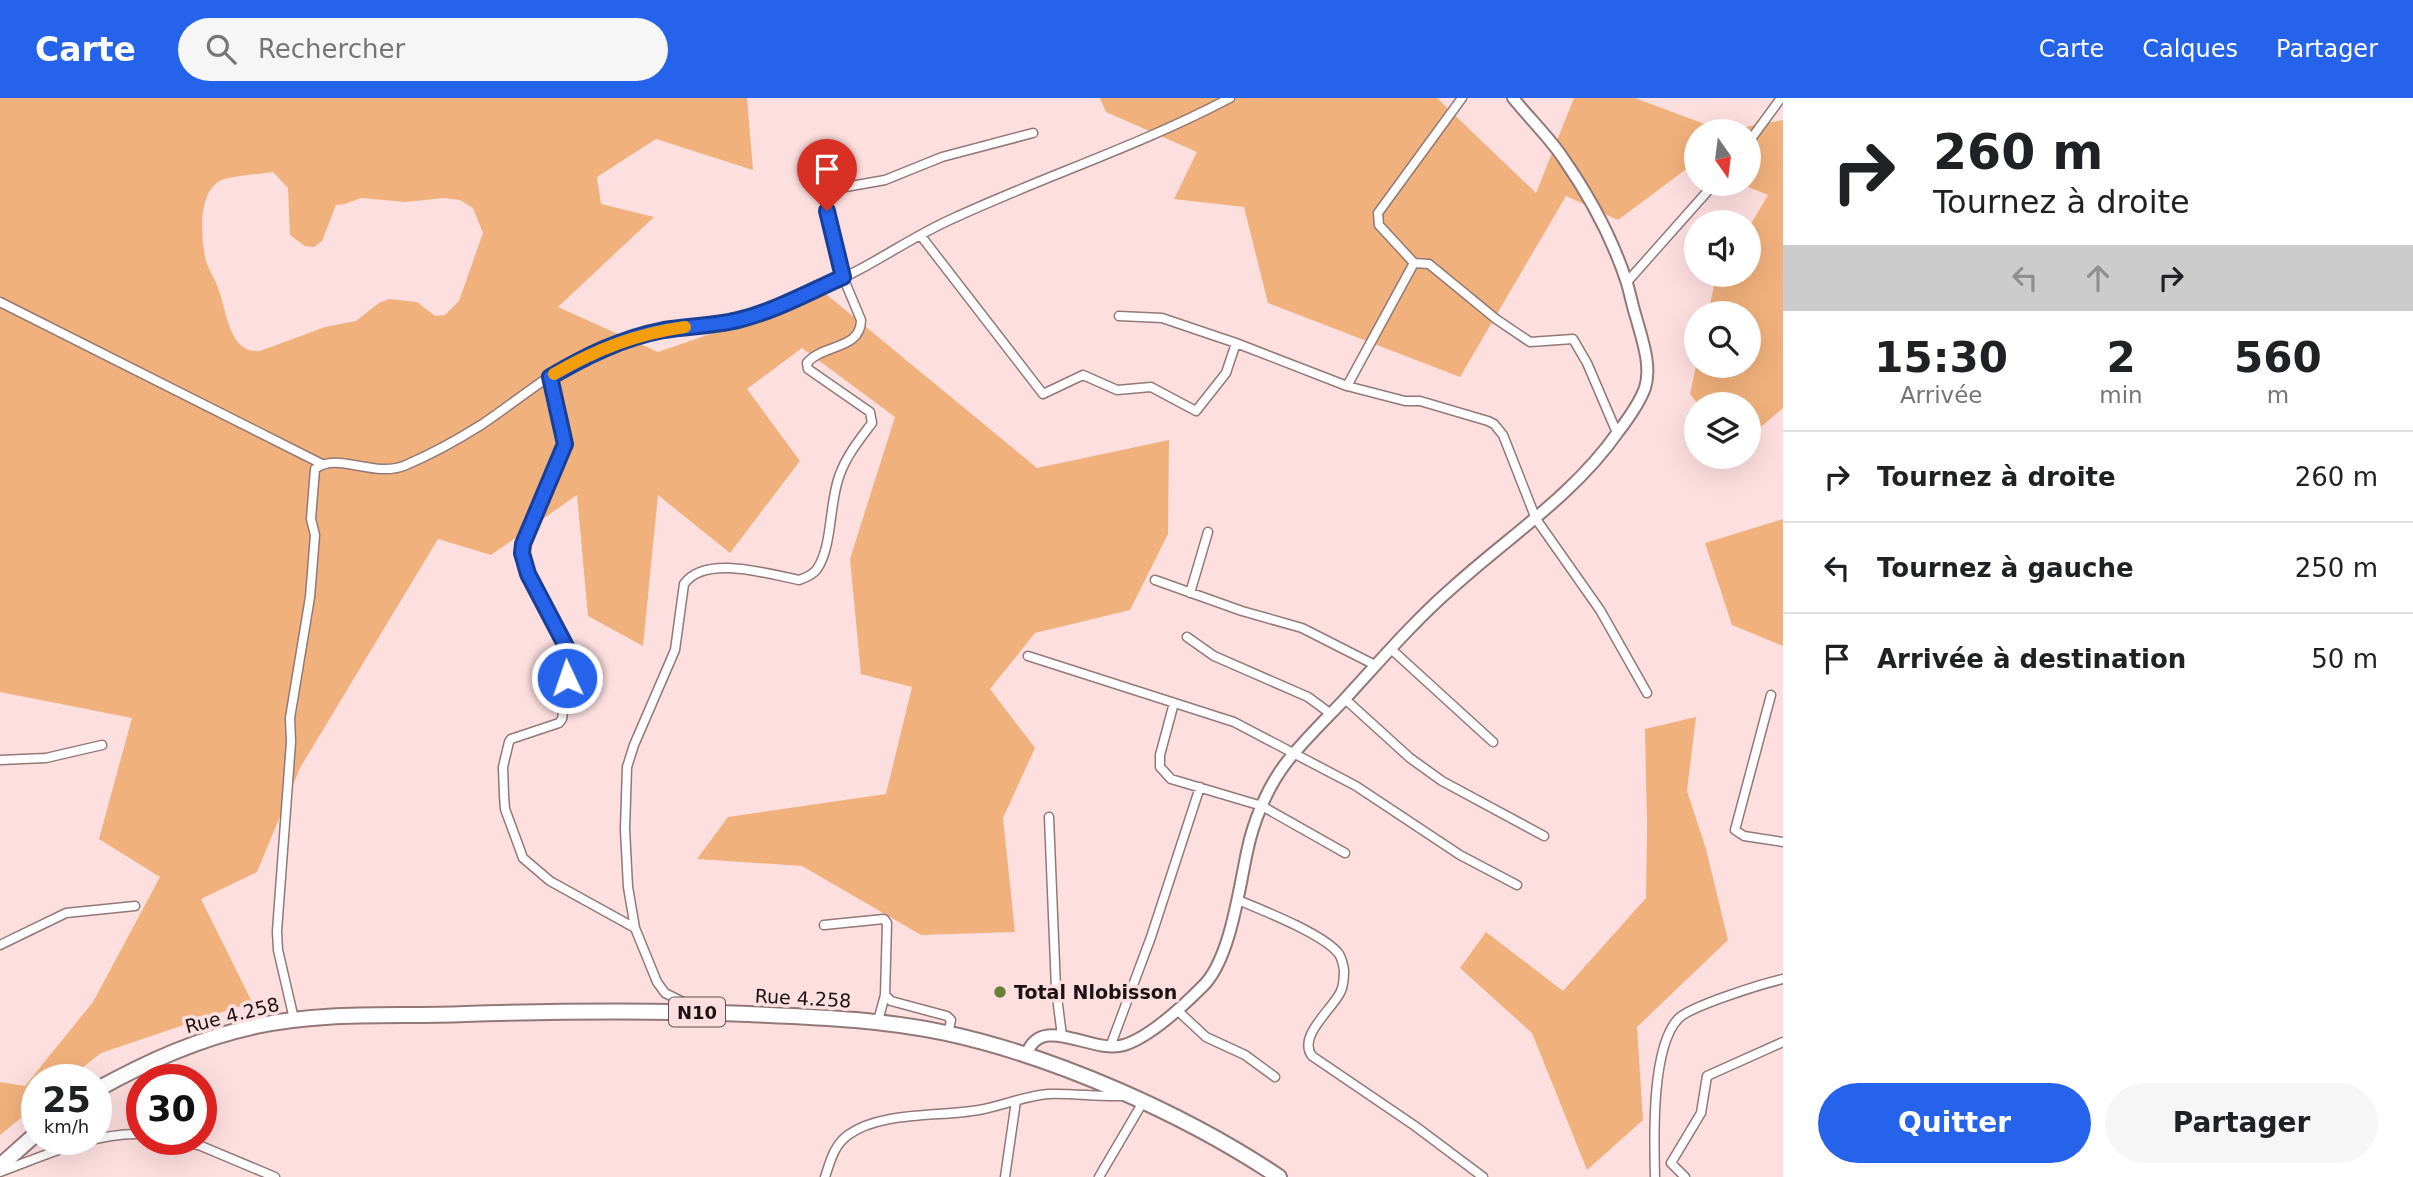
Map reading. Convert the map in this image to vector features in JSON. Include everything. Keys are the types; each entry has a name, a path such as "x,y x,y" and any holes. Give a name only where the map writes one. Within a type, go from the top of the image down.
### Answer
{"highway":[{"name":"Rue 4.258","path":"112,1081 191,1044 294,1019 536,1011 703,1012 878,1021 948,1034 1026,1056 1136,1099 1225,1143 1279,1177"},
{"path":"0,1166 21,1147"}],"street":[{"path":"294,1019 278,950 277,931 290,718 310,597 315,535 311,519 315,469 322,464 333,462 389,471 404,466 480,425 550,377 602,349 663,330 738,320 767,311 843,277 951,219 1151,136 1230,98"},
{"path":"1462,98 1378,213 1380,225 1414,263 1429,264 1496,319 1530,342 1573,339 1587,363 1618,433"},
{"path":"1026,1056 1030,1045 1040,1037 1062,1036 1110,1047 1121,1046 1139,1038 1206,984 1226,942 1238,900 1246,853 1262,806 1283,766 1375,665 1456,584 1482,560 1536,519 1581,478 1618,433 1645,386 1647,368 1626,282 1606,234 1562,157 1513,98"},
{"path":"1761,126 1782,98"},
{"path":"703,1012 665,993 657,982 635,928 628,887 625,829 627,767 675,650 684,584 690,576 709,568 740,569 799,580 808,577 817,569 825,546 839,475 852,449 872,423 870,412 808,369 807,363 815,355 848,342 858,335 861,328 861,320 843,277 823,191 885,180 942,157 1033,133"},
{"path":"1626,282 1703,196"},
{"path":"921,236 1042,394 1083,375 1116,390 1151,387 1196,411 1226,373 1236,343"},
{"path":"1347,386 1414,263"},
{"path":"0,302 322,464"},
{"path":"1119,316 1162,318 1347,386 1405,401 1420,401 1494,424 1503,435 1536,519 1600,610 1647,693"},
{"path":"550,377 565,444 523,544 522,553 528,574 570,658 562,719 509,742 503,767 505,809 523,858 550,881 635,928"},
{"path":"1190,593 1209,532"},
{"path":"1155,580 1242,611 1302,628 1375,665"},
{"path":"1187,637 1214,656 1308,697 1331,714"},
{"path":"1391,649 1493,742"},
{"path":"1028,656 1234,722 1356,786 1460,855 1517,885"},
{"path":"1771,695 1735,830 1744,836 1783,842"},
{"path":"1345,699 1410,758 1441,781 1544,836"},
{"path":"1174,704 1160,755 1160,767 1171,779 1262,806 1345,853"},
{"path":"0,760 46,758 102,745"},
{"path":"1110,1047 1151,937 1200,787"},
{"path":"1049,817 1056,989 1062,1036"},
{"path":"1238,900 1285,920 1329,945 1342,959 1342,990 1309,1036 1307,1046 1312,1056 1415,1126 1483,1177"},
{"path":"0,945 66,913 135,906"},
{"path":"824,925 884,919 887,923 885,995 878,1021"},
{"path":"1655,1177 1654,1126 1660,1060 1675,1021 1690,1011 1783,979"},
{"path":"885,995 891,1001 947,1016 951,1020 948,1034"},
{"path":"1177,1010 1206,1037 1245,1055 1275,1077"},
{"path":"1685,1177 1671,1163 1701,1112 1707,1076 1783,1042"},
{"path":"825,1177 836,1149 847,1136 858,1129 888,1120 970,1111 1048,1094 1136,1099 1098,1177"},
{"path":"1005,1177 1016,1101"},
{"path":"0,1172 76,1145 126,1135"},
{"path":"217,1153 275,1177"}],"shaded area":[{"path":"0,98 747,98 753,170 656,139 597,177 601,204 654,217 558,307 658,352 826,294 1037,468 1169,440 1168,534 1130,610 1035,633 990,689 1035,748 1003,818 1015,932 921,935 802,866 697,859 728,817 886,794 912,687 861,674 850,559 895,417 802,348 747,389 800,461 730,553 658,495 643,646 588,616 577,495 491,555 438,539 300,768 257,872 201,899 252,1002 101,1053 87,1064 43,1064 93,1002 160,877 99,839 132,718 0,692","holes":["273,172 288,188 290,235 305,246 314,247 322,241 336,205 361,198 406,202 444,198 460,200 473,208 483,233 459,301 445,315 435,316 417,302 389,299 379,303 356,321 325,327 260,351 250,350 242,346 231,330 218,287 206,261 202,218 207,196 220,181"]},
{"path":"1100,98 1437,98 1536,193 1574,98 1635,98 1691,119 1684,119 1684,171 1618,220 1566,196 1460,377 1268,303 1244,207 1174,199 1197,152 1106,112"},
{"path":"1783,120 1783,408 1761,427 1761,392 1690,392 1693,378 1761,378 1761,301 1711,301 1714,287 1761,287 1759,210 1768,195 1761,192 1761,124"},
{"path":"1783,519 1783,646 1732,625 1705,543"},
{"path":"1696,717 1687,791 1706,849 1728,940 1637,1027 1643,1120 1587,1170 1532,1033 1460,968 1486,932 1563,991 1646,898 1645,729"},
{"path":"0,1082 21,1085 21,1118 0,1135"}],"slow traffic":[{"path":"554,374 590,353 641,335 685,327"}],"place":[{"name":"Total Nlobisson","path":"1000,992"}],"route":[{"path":"567,678 570,654 528,574 522,553 523,544 565,444 550,377 590,353 641,335 738,320 767,311 843,277 827,211"}]}
